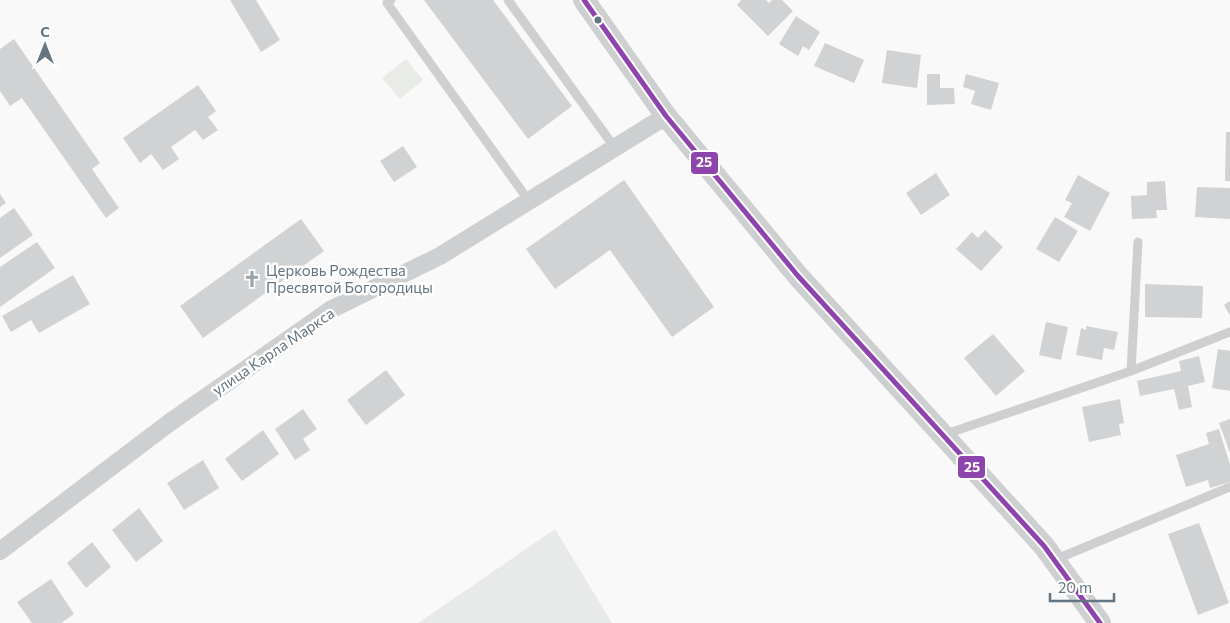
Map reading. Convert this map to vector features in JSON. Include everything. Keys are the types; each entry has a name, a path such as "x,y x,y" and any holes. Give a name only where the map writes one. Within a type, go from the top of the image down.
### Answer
{"street":[{"path":"584,0 666,116 798,276 1044,546 1100,623"},
{"name":"улица Карла Маркса","path":"0,552 169,423 332,309 440,256 666,116"}],"lane":[{"path":"391,0 387,3 529,201"},
{"path":"508,0 615,148"},
{"path":"1131,371 1138,242"},
{"path":"943,435 1131,371 1230,332"},
{"path":"1054,560 1230,487"}],"shaded area":[{"path":"406,59 423,80 400,99 382,78"},
{"path":"555,529 612,623 418,623"}],"building":[{"path":"230,0 256,0 280,40 261,52"},
{"path":"424,0 493,0 572,106 528,139"},
{"path":"741,0 766,0 769,3 772,0 782,0 793,11 768,36 737,5"},
{"path":"796,16 820,32 809,50 803,46 798,56 779,44"},
{"path":"14,39 100,163 92,169 119,208 106,218 22,98 10,106 0,91 0,49"},
{"path":"825,43 864,60 854,83 814,66"},
{"path":"887,50 921,55 917,88 882,83"},
{"path":"927,74 940,74 940,88 954,88 955,104 927,105"},
{"path":"966,74 999,83 991,110 971,104 975,91 963,87"},
{"path":"198,85 216,111 208,117 218,130 203,140 195,130 171,147 179,159 163,170 151,154 140,163 123,138"},
{"path":"1226,132 1230,132 1230,181 1225,181"},
{"path":"403,146 417,167 394,182 380,161"},
{"path":"936,173 950,195 921,215 906,193"},
{"path":"1078,175 1110,193 1090,231 1064,217 1072,203 1065,200"},
{"path":"624,180 714,307 672,337 610,250 555,289 526,249"},
{"path":"1165,181 1167,210 1156,210 1157,218 1132,219 1131,196 1147,195 1147,182"},
{"path":"1197,187 1230,188 1230,219 1195,217"},
{"path":"0,194 6,203 0,207"},
{"path":"14,208 33,235 0,258 0,218"},
{"path":"1055,217 1078,231 1059,262 1036,249"},
{"name":"Церковь Рождества Пресвятой Богородицы","path":"301,219 324,251 203,338 180,306"},
{"path":"985,230 1003,247 981,271 956,249 972,232 978,238"},
{"path":"37,242 55,268 0,307 0,267"},
{"path":"73,275 90,304 39,333 31,320 11,332 2,316"},
{"path":"1145,284 1203,286 1202,318 1145,317"},
{"path":"1230,301 1230,315 1224,305"},
{"path":"1046,322 1068,327 1061,360 1039,355"},
{"path":"1086,326 1118,332 1114,350 1104,348 1102,360 1076,355 1081,328 1086,330"},
{"path":"993,334 1025,371 996,396 964,358"},
{"path":"1218,349 1230,351 1230,391 1212,388"},
{"path":"1199,356 1205,382 1188,386 1192,407 1179,410 1174,389 1140,396 1137,381 1181,371 1179,361"},
{"path":"386,370 405,395 366,425 347,400"},
{"path":"1120,399 1124,423 1119,424 1121,435 1089,442 1082,407"},
{"path":"303,409 317,429 303,439 310,450 295,460 275,429"},
{"path":"1230,419 1230,453 1219,423"},
{"path":"1219,429 1230,465 1230,482 1210,488 1208,480 1186,487 1176,455 1209,444 1206,433"},
{"path":"263,430 279,454 242,481 225,459"},
{"path":"203,460 219,488 184,510 167,483"},
{"path":"139,508 163,541 136,562 112,530"},
{"path":"1199,523 1229,603 1198,615 1168,534"},
{"path":"92,542 111,567 86,588 67,563"},
{"path":"51,579 74,614 61,623 32,623 17,602"}],"transit line":[{"name":"25","path":"584,0 666,116 798,276 1044,546 1100,623"}],"place":[{"name":"Церковь Рождества Пресвятой Богородицы","path":"252,279"}]}
